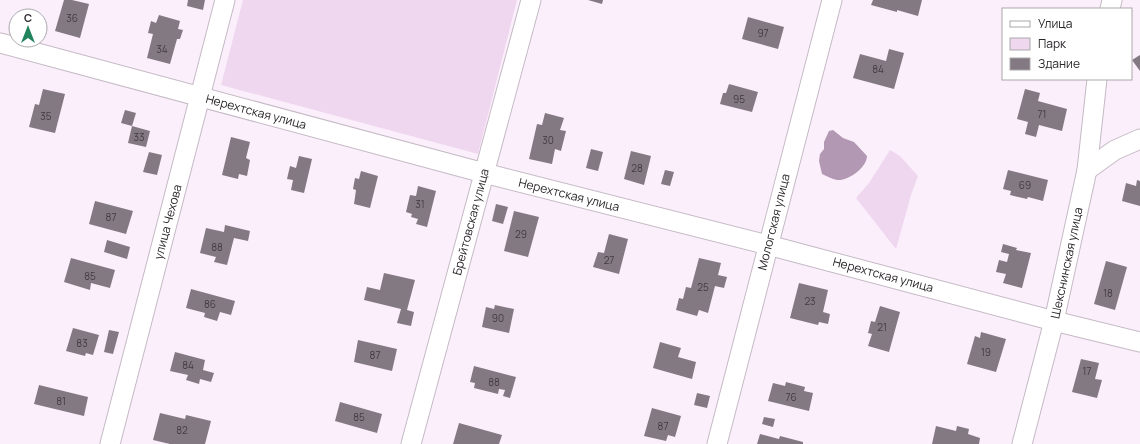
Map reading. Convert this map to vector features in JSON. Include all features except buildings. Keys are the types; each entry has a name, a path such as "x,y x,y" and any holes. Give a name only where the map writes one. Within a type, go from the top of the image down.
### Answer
{"street":[{"name":"улица Чехова","path":"110,444 225,0"},
{"name":"Брейтовская улица","path":"411,444 531,0"},
{"name":"Мологская улица","path":"717,444 832,0"},
{"name":"Нерехтская улица","path":"0,43 484,173 1140,342"},
{"name":"Шекснинская улица","path":"1022,444 1054,321 1087,170 1096,80"},
{"path":"1087,170 1115,150 1140,139"}],"green space":[{"path":"243,0 517,0 478,154 221,85"},
{"path":"890,150 900,156 918,176 911,195 896,249 856,198 869,183"}],"shaded area":[{"path":"833,130 843,138 854,142 867,156 861,169 852,176 842,180 835,180 822,174 819,161 820,154 824,149 824,142 829,131"}]}
